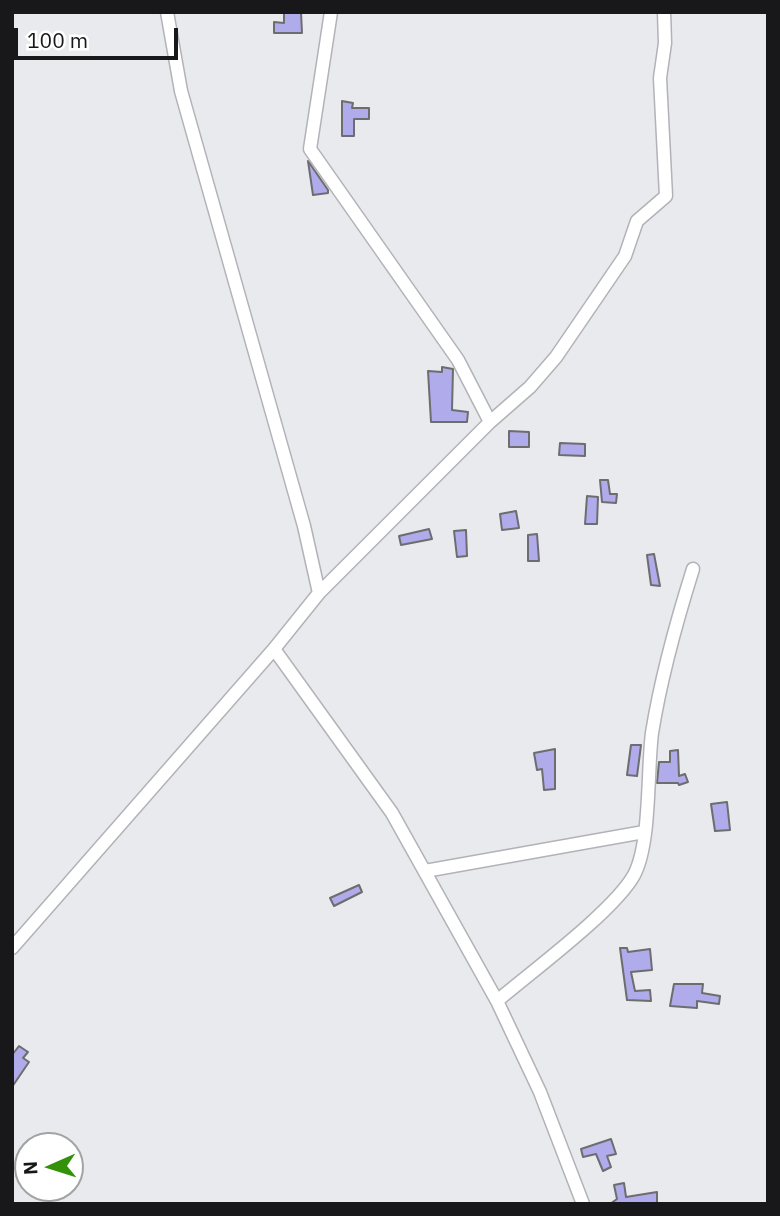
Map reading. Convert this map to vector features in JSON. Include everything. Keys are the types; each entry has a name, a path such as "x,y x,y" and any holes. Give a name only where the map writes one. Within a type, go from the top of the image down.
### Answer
{"street":[{"path":"167,12 181,91 304,526 319,593"},
{"path":"331,12 310,149 458,360 491,422"},
{"path":"12,948 274,649 319,593 491,422 530,387 555,357 625,256 638,221 666,196 660,78 665,43 664,12"},
{"path":"497,1000 599,914 627,885 637,866 644,832 659,694 668,652 693,569"},
{"path":"274,649 392,813 497,1000 540,1092 583,1204"},
{"path":"425,871 644,832"}],"building":[{"path":"284,12 301,12 302,33 274,33 274,22 284,23"},
{"path":"342,101 353,103 352,108 369,108 369,119 354,119 354,136 342,136"},
{"path":"308,161 328,190 328,193 313,195"},
{"path":"442,367 453,369 452,410 468,412 467,422 431,422 428,371 442,372"},
{"path":"509,431 529,432 529,447 509,447"},
{"path":"560,443 585,444 585,456 559,455"},
{"path":"600,480 608,480 610,494 617,494 616,503 602,502"},
{"path":"587,496 598,497 597,524 585,524"},
{"path":"516,511 519,528 502,530 500,514"},
{"path":"429,529 432,539 401,545 399,536"},
{"path":"466,530 467,556 457,557 454,531"},
{"path":"537,534 539,561 528,561 528,535"},
{"path":"654,554 660,586 651,585 647,555"},
{"path":"631,745 641,745 637,776 627,775"},
{"path":"555,749 555,789 544,790 542,769 537,770 534,753"},
{"path":"678,750 679,776 685,774 688,782 679,785 657,783 659,762 670,762 670,751"},
{"path":"727,802 730,830 715,831 711,804"},
{"path":"359,885 362,892 334,906 330,898"},
{"path":"620,948 627,948 628,952 650,949 652,970 631,972 635,991 650,990 651,1001 627,1000"},
{"path":"674,984 703,984 702,993 720,996 719,1004 697,1001 697,1008 670,1006"},
{"path":"19,1046 28,1052 23,1058 29,1062 12,1087 12,1055"},
{"path":"611,1139 616,1154 607,1156 611,1167 603,1171 596,1154 583,1157 581,1149"},
{"path":"624,1183 626,1197 657,1192 657,1203 610,1204 617,1199 614,1185"}]}
